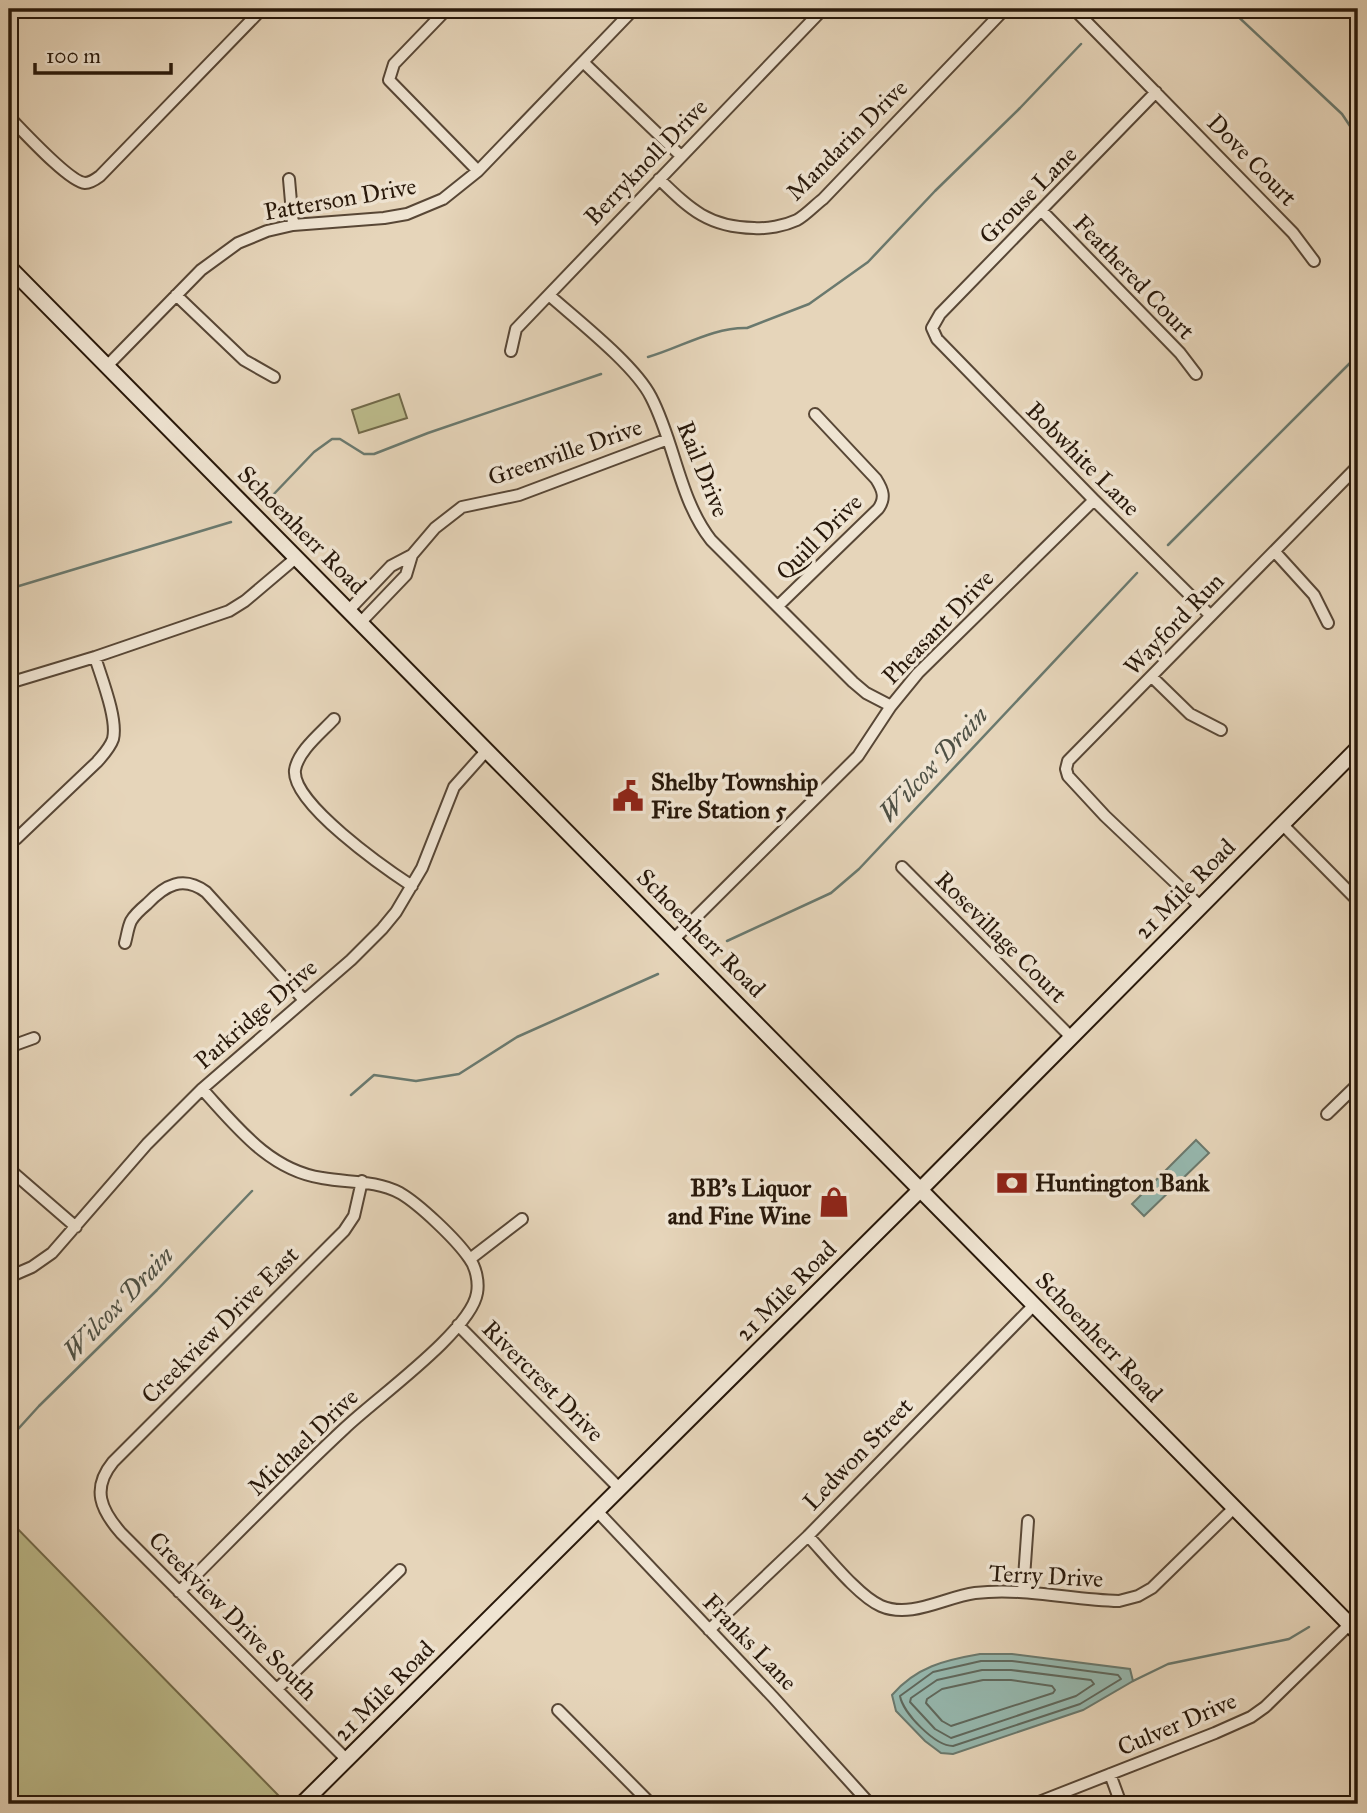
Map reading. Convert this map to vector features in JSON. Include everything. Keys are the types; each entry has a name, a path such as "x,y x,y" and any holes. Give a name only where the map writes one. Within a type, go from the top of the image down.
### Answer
{"street":[{"path":"9,117 70,176 85,183 100,176 262,9"},
{"path":"447,9 394,64 389,76 393,86 478,171"},
{"name":"Patterson Drive","path":"107,366 201,270 230,248 253,236 293,225 407,214 443,199 478,171 634,9"},
{"name":"Berryknoll Drive","path":"511,351 516,329 822,9"},
{"name":"Mandarin Drive","path":"659,179 687,206 708,219 731,227 767,229 797,219 823,199 1005,9"},
{"name":"Dove Court","path":"1074,9 1293,233 1314,261"},
{"path":"583,62 681,156"},
{"name":"Grouse Lane","path":"932,328 940,314 1156,92"},
{"path":"289,179 293,225"},
{"name":"Feathered Court","path":"1041,210 1180,353 1196,374"},
{"name":"Schoenherr Road","path":"9,267 1354,1629"},
{"path":"176,295 244,360 274,377"},
{"name":"Rail Drive","path":"549,295 640,381 653,399 694,515 701,526 733,562 853,682 866,693 891,706"},
{"name":"Bobwhite Lane","path":"932,328 937,340 1210,615"},
{"name":"Quill Drive","path":"778,606 878,509 884,495 876,479 815,414"},
{"name":"Greenville Drive","path":"349,610 391,566 412,555 435,528 462,507 519,495 668,439"},
{"name":"Wayford Run","path":"1200,906 1105,816 1068,776 1068,761 1358,466"},
{"name":"Pheasant Drive","path":"674,939 858,756 891,706 918,673 1094,500"},
{"path":"1275,552 1314,595 1328,623"},
{"name":"Greenville Drive","path":"361,622 406,575 412,555"},
{"path":"9,683 229,611 253,595 297,558"},
{"path":"16,839 97,762 113,738 112,718 95,657"},
{"path":"1152,677 1190,714 1221,730"},
{"path":"334,719 299,759 295,774 298,786 361,852 412,886"},
{"name":"21 Mile Road","path":"302,1804 921,1189 1358,748"},
{"name":"Parkridge Drive","path":"9,1277 44,1259 76,1227 147,1144 202,1089 370,942 396,912 422,869 450,793 487,750"},
{"path":"1282,824 1357,898"},
{"name":"Rosevillage Court","path":"902,867 1071,1037"},
{"path":"125,943 131,922 163,889 177,883 194,885 206,892 303,999"},
{"path":"9,1048 34,1038"},
{"path":"1327,1114 1358,1084"},
{"path":"202,1089 247,1139 281,1165 319,1178 362,1181 389,1188 410,1199 470,1259 522,1219"},
{"path":"9,1169 76,1227"},
{"name":"Creekview Drive East","path":"100,1494 103,1478 113,1462 350,1224 357,1207 362,1181"},
{"name":"Rivercrest Drive","path":"470,1259 477,1277 478,1290 473,1307 458,1325 620,1489"},
{"name":"Ledwon Street","path":"709,1630 807,1536 1035,1304"},
{"name":"Michael Drive","path":"179,1592 346,1426 411,1372 458,1325"},
{"name":"Creekview Drive South","path":"100,1494 104,1511 110,1520 347,1760"},
{"name":"Terry Drive","path":"807,1536 861,1592 883,1607 903,1609 979,1592 1023,1592 1108,1601 1138,1596 1152,1588 1235,1507"},
{"name":"Franks Lane","path":"597,1511 870,1804"},
{"path":"1023,1592 1028,1521"},
{"path":"277,1689 330,1641 400,1570"},
{"name":"Culver Drive","path":"1034,1804 1251,1717 1354,1629"},
{"path":"558,1710 651,1804"},
{"path":"1110,1774 1121,1804"}],"shaded area":[{"path":"399,394 407,418 359,433 352,410"},
{"path":"9,1520 278,1795 269,1804 9,1804"}],"water":[{"path":"1196,1140 1209,1153 1144,1216 1132,1204"},
{"path":"980,1654 1012,1654 1130,1669 1133,1681 1083,1710 953,1754 941,1753 925,1741 896,1711 892,1695 921,1671 955,1659"}],"waterway":[{"path":"1111,14 1117,9"},
{"path":"1230,9 1342,114 1358,138"},
{"path":"648,357 709,334 747,328 809,304 868,262 1081,44"},
{"name":"Wilcox Drain","path":"1168,545 1358,355"},
{"path":"272,496 314,452 332,439 340,439 364,454 374,454 601,374"},
{"path":"9,589 231,522"},
{"name":"Wilcox Drain","path":"727,941 831,893 859,869 1137,573"},
{"name":"Wilcox Drain","path":"351,1095 374,1075 416,1081 459,1074 517,1037 658,974"},
{"name":"Wilcox Drain","path":"9,1439 252,1191"},
{"path":"1353,1594 1358,1589"},
{"path":"1133,1681 1168,1664 1289,1639 1309,1627"}],"place":[{"name":"Shelby Township Fire Station 5","path":"628,796"},
{"name":"Huntington Bank","path":"1012,1183"},
{"name":"BB's Liquor and Fine Wine","path":"834,1202"}]}
